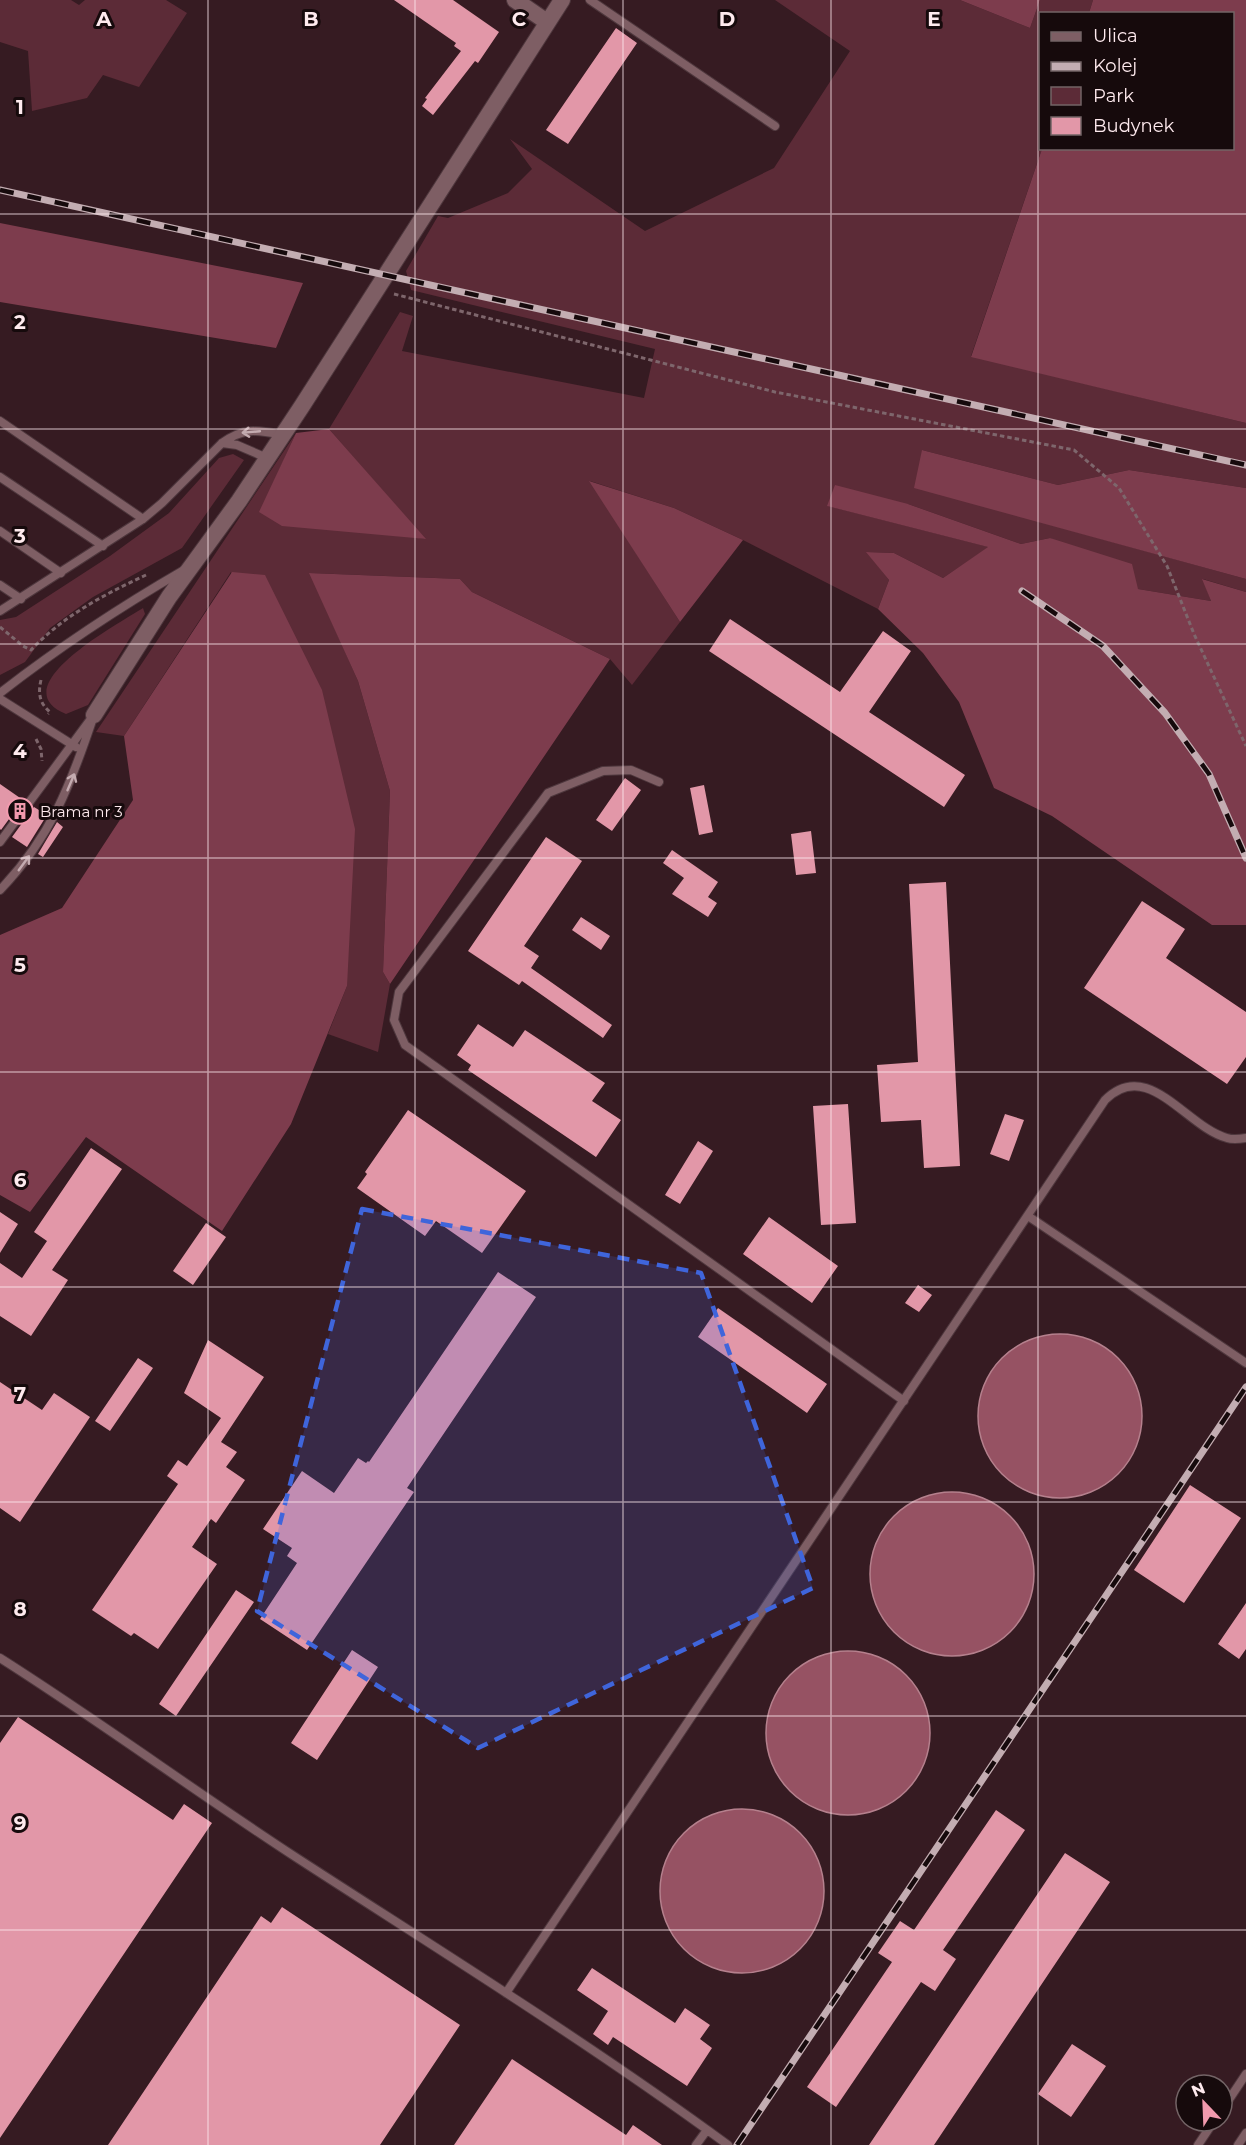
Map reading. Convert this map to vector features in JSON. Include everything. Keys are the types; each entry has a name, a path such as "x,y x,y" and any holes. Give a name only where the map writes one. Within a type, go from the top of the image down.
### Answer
{"street":[{"path":"515,0 547,22"},
{"path":"94,715 169,597 239,501 283,435 562,0"}],"lane":[{"path":"590,0 775,126"},
{"path":"0,421 143,519"},
{"path":"0,611 143,519 233,435 250,430 283,435"},
{"path":"222,443 237,445 267,458"},
{"path":"0,477 103,546"},
{"path":"0,531 61,573"},
{"path":"0,693 39,663 192,565"},
{"path":"0,585 21,599"},
{"path":"0,699 82,751"},
{"path":"0,842 94,715"},
{"path":"0,891 21,869 52,822 75,773 94,715"},
{"path":"659,782 631,770 603,771 548,793 399,992 394,1020 405,1046 904,1401"},
{"path":"506,1993 1105,1100 1114,1091 1139,1086 1152,1089 1214,1132 1228,1139 1246,1138"},
{"path":"1028,1216 1246,1364"},
{"path":"0,1658 295,1857 506,1993 728,2145"},
{"path":"1234,2092 1246,2074"},
{"path":"696,2145 707,2130"},
{"path":"1238,2145 1246,2133"}],"path":[{"path":"375,289 775,392 1074,450 1119,488 1167,566 1194,634 1246,746"},
{"path":"0,627 22,646 31,650 54,628 93,602 148,574"},
{"path":"45,672 39,690 44,706 50,712"}],"highlighted area":[{"path":"362,1209 701,1273 813,1588 478,1748 257,1611"}],"green space":[{"path":"0,0 71,0 79,5 85,0 166,0 187,13 139,87 103,75 87,98 32,111 28,51 0,42"},
{"path":"775,0 960,0 1030,28 1040,0 1093,0 1089,12 1039,12 1039,150 1042,150 971,356 1246,423 1246,488 1129,470 1058,485 922,450 1044,523 1246,579 1246,592 1203,579 1211,601 1138,589 1050,538 1021,544 908,504 828,506 989,547 943,578 894,553 867,552 889,580 878,609 743,540 674,508 590,481 680,622 632,685 610,659 472,592 460,579 310,573 358,681 390,791 383,972 390,984 378,1052 328,1034 347,986 231,572 124,736 96,732 296,433 260,512 425,539 329,429 400,312 413,316 402,351 644,398 655,349 411,290 406,271 438,216 448,218 508,193 532,169 510,139 645,231 774,168 850,51"},
{"path":"233,454 244,460 182,548 93,597 50,628 25,662 0,675 0,620 16,617 110,556 169,513 219,458"},
{"path":"143,608 145,614 88,705 66,714 49,702 47,688 55,673 71,656"}],"shaded area":[{"path":"960,0 1040,0 1030,28"},
{"path":"1093,0 1246,0 1246,423 971,357 1042,150 1234,150 1234,12 1089,12"},
{"path":"0,223 303,283 276,348 0,302"},
{"path":"329,429 426,539 282,526 259,512 296,433"},
{"path":"922,450 1058,485 1129,470 1246,488 1246,579 914,488"},
{"path":"589,481 674,508 743,540 680,622"},
{"path":"835,485 908,504 1021,544 1050,538 1132,564 1138,589 1211,601 1202,579 1246,592 1246,925 1212,925 1052,816 994,788 959,702 923,653 878,609 889,580 866,552 894,553 943,578 988,547 827,506"},
{"path":"232,572 265,575 322,690 355,829 347,986 291,1124 222,1231 86,1137 30,1212 0,1195 0,935 62,908 133,800 124,736"},
{"path":"309,573 460,579 472,592 610,659 390,984 383,972 390,791 358,681"},
{"path":"1060,1334 1091,1340 1118,1358 1136,1385 1142,1416 1136,1447 1118,1474 1091,1492 1060,1498 1029,1492 1002,1474 984,1447 978,1416 984,1385 1002,1358 1029,1340"},
{"path":"952,1492 983,1498 1010,1516 1028,1543 1034,1574 1028,1605 1010,1632 983,1650 952,1656 921,1650 894,1632 876,1605 870,1574 876,1543 894,1516 921,1498"},
{"path":"848,1651 879,1657 906,1675 924,1702 930,1733 924,1764 906,1791 879,1809 848,1815 817,1809 790,1791 772,1764 766,1733 772,1702 790,1675 817,1657"},
{"path":"742,1809 773,1815 800,1833 818,1860 824,1891 818,1922 800,1949 773,1967 742,1973 711,1967 684,1949 666,1922 660,1891 666,1860 684,1833 711,1815"}],"building":[{"path":"394,0 453,0 499,32 478,63 475,61 433,115 422,106 427,99 425,98 461,51 454,46 456,43"},
{"path":"616,28 637,43 568,144 546,130"},
{"path":"730,619 840,692 883,631 911,651 869,712 965,775 944,807 709,651"},
{"path":"625,778 641,790 612,831 596,820"},
{"path":"0,784 23,800 1,830 0,829"},
{"path":"704,785 713,832 699,835 690,788"},
{"path":"34,807 47,815 27,847 12,837"},
{"path":"57,822 63,827 43,857 38,854"},
{"path":"811,831 816,873 796,875 791,834"},
{"path":"546,837 582,861 524,946 539,956 531,968 612,1025 603,1038 522,981 519,985 468,951"},
{"path":"672,850 718,882 708,897 717,903 708,917 672,894 684,878 663,863"},
{"path":"946,882 960,1166 924,1168 921,1120 881,1122 877,1065 918,1062 909,884"},
{"path":"1142,901 1185,929 1166,958 1246,1012 1246,1057 1227,1084 1084,988"},
{"path":"581,917 610,936 601,950 572,930"},
{"path":"478,1024 513,1047 525,1030 605,1083 592,1101 621,1120 596,1157 468,1070 471,1065 457,1055"},
{"path":"848,1104 856,1223 821,1225 813,1106"},
{"path":"408,1110 526,1191 482,1253 436,1221 425,1236 357,1188 367,1174 365,1172"},
{"path":"1005,1114 1024,1120 1009,1161 990,1154"},
{"path":"698,1141 713,1151 680,1204 665,1195"},
{"path":"91,1148 122,1169 52,1270 68,1280 31,1336 0,1316 0,1263 22,1278 47,1241 34,1232"},
{"path":"0,1212 18,1224 0,1253"},
{"path":"769,1217 838,1266 812,1303 743,1254"},
{"path":"206,1223 226,1237 193,1285 173,1271"},
{"path":"498,1272 536,1297 407,1488 414,1492 307,1650 260,1619 297,1563 287,1556 292,1548 263,1529 302,1471 334,1493 358,1458 366,1463 369,1462"},
{"path":"918,1285 932,1295 919,1312 905,1303"},
{"path":"718,1308 827,1384 807,1413 698,1337"},
{"path":"208,1340 264,1377 221,1442 237,1452 226,1467 245,1480 216,1523 211,1519 192,1547 217,1564 158,1649 134,1633 131,1636 92,1610 178,1484 167,1476 178,1460 187,1466 221,1418 184,1393"},
{"path":"138,1358 153,1368 110,1431 95,1421"},
{"path":"0,1382 42,1410 54,1393 90,1417 20,1522 0,1508"},
{"path":"1190,1485 1241,1518 1184,1603 1134,1570"},
{"path":"236,1590 254,1602 176,1716 159,1704"},
{"path":"1246,1603 1246,1649 1239,1659 1218,1644"},
{"path":"352,1650 378,1667 317,1760 291,1743"},
{"path":"18,1717 173,1820 184,1804 212,1823 0,2138 0,1743"},
{"path":"996,1810 1025,1830 943,1950 956,1959 935,1991 921,1982 836,2107 807,2087 892,1962 878,1953 900,1921 914,1930"},
{"path":"1065,1853 1110,1882 934,2145 869,2145"},
{"path":"282,1907 460,2025 380,2145 108,2145 261,1916 271,1923"},
{"path":"592,1968 675,2023 685,2008 710,2025 700,2039 712,2048 687,2086 613,2037 608,2045 593,2034 608,2011 577,1990"},
{"path":"1072,2044 1106,2066 1071,2117 1038,2094"},
{"path":"512,2059 626,2135 633,2125 662,2145 454,2145"}],"railway":[{"path":"0,190 1246,465"},
{"path":"1022,591 1103,646 1165,713 1209,774 1246,858"},
{"path":"737,2145 1246,1387"}],"place":[{"name":"Brama nr 3","path":"20,811"}]}
